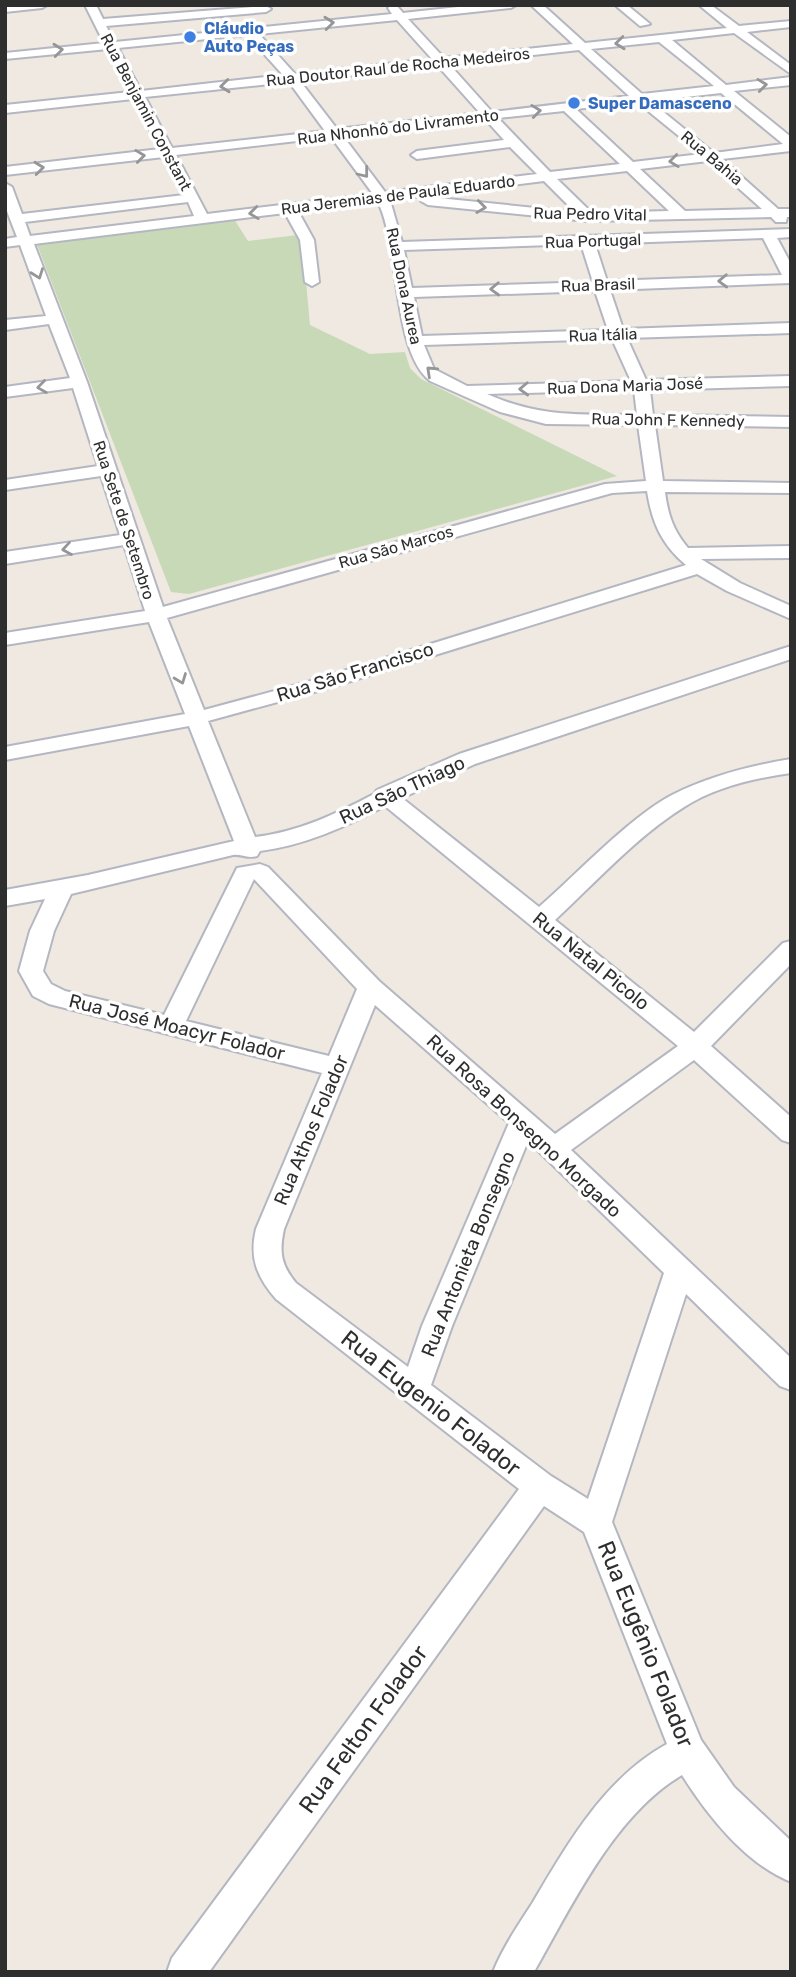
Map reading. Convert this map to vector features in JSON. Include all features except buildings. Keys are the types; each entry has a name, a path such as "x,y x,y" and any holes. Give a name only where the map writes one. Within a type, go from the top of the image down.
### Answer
{"street":[{"path":"5,9 42,5"},
{"name":"Rua Benjamin Constant","path":"90,5 203,219"},
{"path":"390,5 513,144 588,217"},
{"path":"5,56 511,5"},
{"name":"Rua Bahia","path":"536,5 640,99 783,213 791,231"},
{"path":"620,5 645,24"},
{"path":"704,5 791,71"},
{"path":"99,23 260,7 255,31"},
{"name":"Rua Doutor Raul de Rocha Medeiros","path":"5,109 791,24"},
{"name":"Rua Dona Aurea","path":"255,31 386,197 416,341 427,370 460,390 520,414 546,419"},
{"path":"662,38 791,145"},
{"name":"Rua Nhonhô do Livramento","path":"5,171 791,81"},
{"path":"567,107 681,215"},
{"path":"417,155 513,144"},
{"name":"Rua Jeremias de Paula Eduardo","path":"5,243 712,157 791,145"},
{"name":"Rua Sete de Setembro","path":"5,187 79,382 156,615 250,860"},
{"name":"Rua Pedro Vital","path":"386,197 588,217 783,213"},
{"path":"18,219 191,198"},
{"path":"289,208 307,240 312,282"},
{"name":"Rua Portugal","path":"396,247 587,242 791,231"},
{"path":"768,234 791,279"},
{"path":"587,242 617,334 641,386 648,419 660,518 666,536 682,554 699,567 791,613"},
{"name":"Rua Brasil","path":"405,293 791,279"},
{"path":"5,325 54,319"},
{"name":"Rua Itália","path":"416,341 791,328"},
{"name":"Rua Dona Maria José","path":"460,390 791,381"},
{"path":"5,392 79,382"},
{"name":"Rua John F Kennedy","path":"546,419 791,422"},
{"path":"5,485 107,470"},
{"name":"Rua São Marcos","path":"5,639 156,615 592,493 634,486 791,488"},
{"path":"5,558 130,539"},
{"path":"682,554 791,552"},
{"name":"Rua São Francisco","path":"5,754 196,718 318,685 699,567"},
{"name":"Rua São Thiago","path":"5,898 250,860 350,816 386,795 467,759 791,652"},
{"path":"541,919 639,830 678,801 747,773 791,765"},
{"name":"Rua Natal Picolo","path":"386,795 695,1046 791,1133"},
{"path":"172,1024 250,860"},
{"name":"Rua Rosa Bonsegno Morgado","path":"250,860 370,987 523,1120 791,1377"},
{"name":"Rua José Moacyr Folador","path":"61,890 33,959 31,971 42,990 58,998 172,1024 337,1067"},
{"path":"552,1150 695,1046 791,949"},
{"name":"Rua Athos Folador","path":"272,1276 264,1249 270,1229 370,987"},
{"name":"Rua Antonieta Bonsegno","path":"415,1389 437,1326 523,1120"},
{"name":"Rua Eugênio Folador","path":"679,1271 596,1522 688,1752 708,1786 728,1810 791,1864"},
{"name":"Rua Eugenio Folador","path":"272,1276 286,1291 540,1486 596,1522"},
{"name":"Rua Felton Folador","path":"186,1972 540,1486"},
{"path":"512,1972 597,1835 635,1789 657,1770 688,1752"}],"green space":[{"path":"234,219 248,241 298,235 302,237 310,325 370,354 405,352 410,368 421,379 617,476 189,594 171,592 36,242"}],"place":[{"name":"Cláudio Auto Peças","path":"190,37"},
{"name":"Super Damasceno","path":"574,103"}]}
